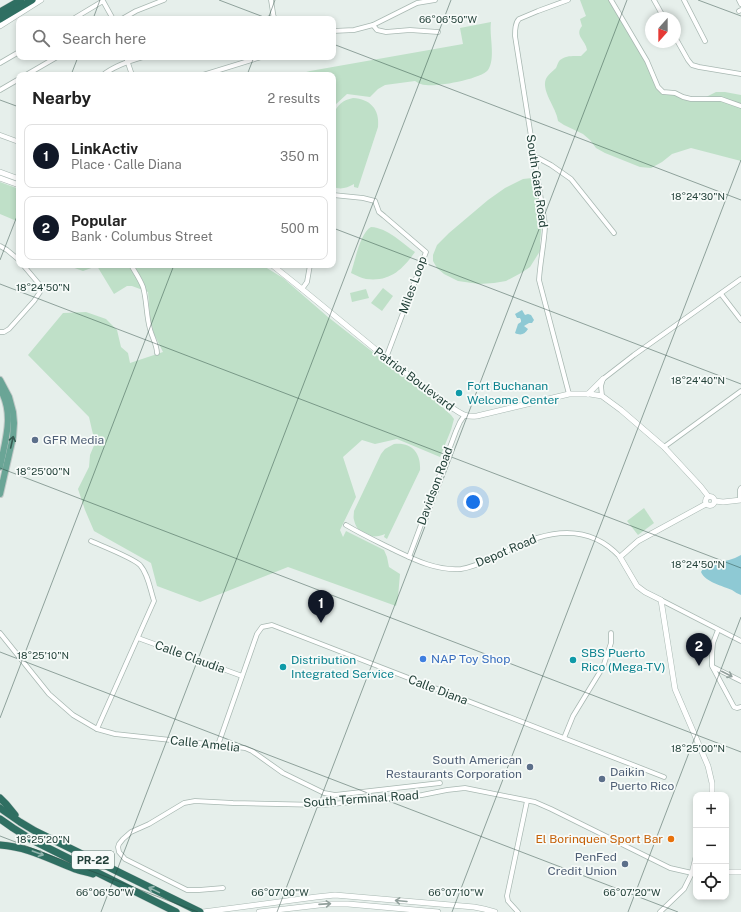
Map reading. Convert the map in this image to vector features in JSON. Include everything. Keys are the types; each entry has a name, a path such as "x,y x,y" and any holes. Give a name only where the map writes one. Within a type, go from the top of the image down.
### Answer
{"highway":[{"path":"0,6 11,0"},
{"path":"0,12 20,0"},
{"path":"0,18 32,0"},
{"path":"0,798 20,822"},
{"name":"PR-22","path":"0,808 35,831 189,908 200,912"},
{"name":"PR-22","path":"0,819 32,840 175,911"},
{"path":"0,845 10,846 40,854 75,869 110,879"}],"main road":[{"path":"0,380 10,397 14,428 0,494"},
{"path":"0,389 5,399 9,419 0,467"}],"street":[{"path":"0,26 41,0"},
{"path":"127,16 164,0"},
{"path":"271,0 274,16"},
{"path":"336,31 354,30 373,24 417,2 435,0"},
{"name":"South Gate Road","path":"568,0 523,17 517,21 515,36 545,226 540,280 569,394"},
{"path":"611,0 647,60 658,87 663,92 675,93 691,99 721,99 741,106"},
{"path":"654,0 661,12"},
{"path":"684,0 705,41"},
{"path":"739,0 741,4"},
{"path":"78,16 103,1 111,16"},
{"path":"373,24 377,30 380,31 397,32 410,30 438,32"},
{"path":"681,48 692,65 741,74"},
{"path":"0,63 16,54"},
{"path":"31,72 52,60"},
{"path":"107,72 125,60"},
{"path":"127,60 131,72"},
{"path":"213,72 251,60"},
{"path":"0,90 16,81"},
{"path":"0,135 16,141"},
{"path":"535,158 538,158 551,165 571,179 614,233"},
{"path":"0,172 16,178"},
{"path":"0,178 16,184"},
{"name":"Miles Loop","path":"336,195 363,198 375,201 379,212 426,252 386,358"},
{"path":"0,246 16,258"},
{"path":"0,332 4,332 9,329 29,307 40,292 39,284 26,268"},
{"path":"133,268 142,285 147,318 157,348 157,353"},
{"name":"Patriot Boulevard","path":"276,268 386,358 464,416 477,416 569,394 602,396 621,410 664,447 708,496"},
{"path":"302,289 307,282 309,268"},
{"path":"587,394 603,379 634,355 741,279"},
{"path":"721,294 741,320"},
{"path":"602,396 601,386 603,379"},
{"path":"664,447 741,391"},
{"name":"Davidson Road","path":"410,557 456,431 464,416"},
{"path":"706,504 708,496 713,497 715,501 723,502 740,500 741,488"},
{"path":"620,557 638,541 706,504 714,504 715,501"},
{"name":"Depot Road","path":"346,525 364,535 427,564 441,568 461,569 477,565 536,538 558,533 588,535 613,549 620,557 637,586 661,600"},
{"path":"91,541 133,560 140,565 145,573 154,601 97,729"},
{"path":"661,600 741,641"},
{"path":"661,600 675,688 708,766 712,783 712,792"},
{"name":"Calle Diana","path":"218,745 257,634 262,628 272,625 664,777"},
{"path":"718,630 713,643 712,666 734,707 739,708"},
{"name":"Calle Amelia","path":"0,633 49,694 73,715 97,729 115,734 245,748 252,751 283,773 329,794 350,794 440,783"},
{"path":"564,738 573,716 602,667 611,643 611,633"},
{"name":"Calle Claudia","path":"138,638 242,676"},
{"path":"712,666 741,681"},
{"name":"South Terminal Road","path":"223,888 187,890 125,859 119,852 119,844 131,832 149,824 184,803 195,801 322,805 422,795 465,788 535,802 670,868 693,873"},
{"path":"518,912 508,901 507,896 526,801"},
{"path":"729,872 741,872"},
{"path":"660,912 684,889 693,875"},
{"path":"203,912 316,897 335,896 484,908 495,912"},
{"path":"259,912 328,904 348,904 438,912"}],"green space":[{"path":"580,0 609,0 650,69 660,91 692,98 704,98 716,92 741,95 741,161 691,148 672,154 651,168 640,167 596,148 583,134 558,121 545,87 545,82 562,58 581,56 587,50 579,33 582,26 580,19 586,16"},
{"path":"491,22 492,60 488,70 484,73 458,82 439,85 425,85 415,81 385,85 378,89 370,97 347,94 336,104 336,72 306,72 463,44 460,28"},
{"path":"353,98 364,100 369,103 375,110 378,121 378,127 358,188 354,187 354,184 349,187 336,188 336,108 346,100"},
{"path":"532,178 537,181 542,223 540,251 530,267 506,281 479,284 458,281 444,274 437,268 433,261 433,255 437,245 449,233 488,200 505,188 523,179"},
{"path":"0,182 16,188 16,221 0,214"},
{"path":"371,227 389,233 415,252 400,269 389,277 382,279 366,279 351,273 361,241 367,230"},
{"path":"74,268 91,268 83,271"},
{"path":"98,268 267,268 283,278 328,317 451,415 454,419 440,457 397,439 375,444 362,440 343,457 356,497 340,530 343,537 346,531 384,550 389,567 400,574 396,606 288,567 200,602 157,586 151,563 94,531 78,489 89,467 90,455 95,443 89,417 28,355 63,313 86,312 106,319 117,330 121,347 128,353 130,363 163,352 154,334 150,318 148,292 132,286 127,286 114,294"},
{"path":"383,288 393,296 382,311 371,303"},
{"path":"366,289 369,298 352,302 350,293"},
{"path":"394,444 406,445 414,450 419,458 420,470 387,539 384,537 385,534 380,536 371,536 362,533 356,525 354,511 381,454 385,449"},
{"path":"644,508 654,523 638,535 627,521"}],"water":[{"path":"522,310 525,315 531,315 534,320 532,323 524,326 528,329 526,332 519,334 515,333 521,320 520,318 517,318 515,314"},
{"path":"741,555 741,595 710,581 701,572 710,563 734,559"}],"place":[{"name":"Fort Buchanan Welcome Center","path":"459,393"},
{"name":"GFR Media","path":"35,440"},
{"name":"LinkActiv","path":"321,623"},
{"name":"NAP Toy Shop","path":"423,659"},
{"name":"SBS Puerto Rico (Mega-TV)","path":"573,660"},
{"name":"Popular","path":"699,666"},
{"name":"Distribution Integrated Service","path":"283,667"},
{"name":"South American Restaurants Corporation","path":"530,767"},
{"name":"Daikin Puerto Rico","path":"602,779"},
{"name":"El Borinquen Sport Bar","path":"671,839"},
{"name":"PenFed Credit Union","path":"625,864"}]}
